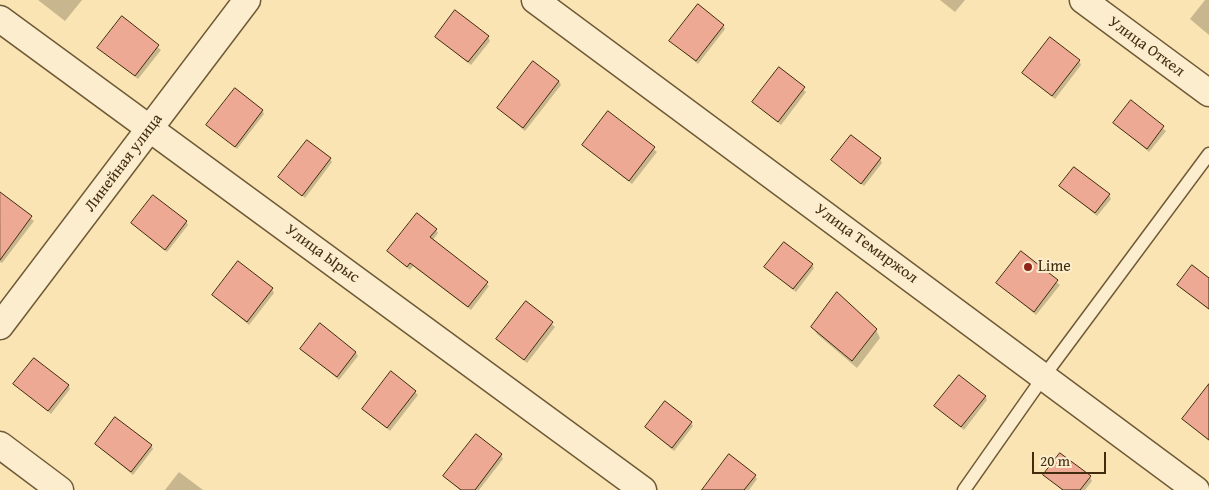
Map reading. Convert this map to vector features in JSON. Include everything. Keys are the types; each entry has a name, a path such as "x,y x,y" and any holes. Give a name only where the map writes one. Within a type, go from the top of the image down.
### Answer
{"street":[{"name":"Линейная улица","path":"0,326 247,0"},
{"name":"Улица Темиржол","path":"535,0 1196,490"},
{"name":"Улица Откел","path":"1083,0 1209,93"},
{"name":"Улица Ырыс","path":"0,19 643,490"},
{"path":"0,445 60,490"}],"lane":[{"path":"964,490 1044,376 1209,154"}],"building":[{"path":"698,4 724,25 696,61 669,41"},
{"path":"455,10 489,36 468,62 435,37"},
{"path":"122,16 159,45 135,76 97,48"},
{"path":"1050,37 1080,60 1052,96 1022,73"},
{"path":"533,61 559,81 523,128 497,108"},
{"path":"779,67 805,87 778,122 752,102"},
{"path":"235,88 263,110 235,147 206,125"},
{"path":"1131,100 1164,126 1147,149 1113,123"},
{"path":"608,111 655,147 629,181 582,145"},
{"path":"851,135 881,158 861,184 831,160"},
{"path":"307,140 331,158 302,196 278,177"},
{"path":"1074,167 1110,194 1095,213 1059,186"},
{"path":"0,192 32,216 0,260"},
{"path":"153,195 187,221 165,250 131,223"},
{"path":"417,213 437,229 430,237 488,282 468,307 410,263 407,267 387,251"},
{"path":"784,242 813,264 793,289 764,267"},
{"path":"1021,251 1058,280 1034,312 996,283"},
{"path":"238,261 273,288 247,322 212,295"},
{"path":"1192,265 1209,278 1209,309 1177,285"},
{"path":"837,292 877,329 852,361 811,327"},
{"path":"526,301 553,322 524,360 496,339"},
{"path":"320,323 356,352 337,377 300,349"},
{"path":"34,358 69,385 48,411 13,384"},
{"path":"391,371 416,391 387,428 362,409"},
{"path":"959,375 986,396 961,427 934,406"},
{"path":"1209,384 1209,440 1182,419"},
{"path":"665,401 692,422 672,448 645,427"},
{"path":"115,417 152,445 131,472 95,444"},
{"path":"476,434 502,454 475,490 461,490 443,476"},
{"path":"1060,453 1091,476 1080,490 1063,490 1043,475"},
{"path":"729,454 756,475 744,490 702,490"}],"place":[{"name":"Lime","path":"1028,267"}]}
